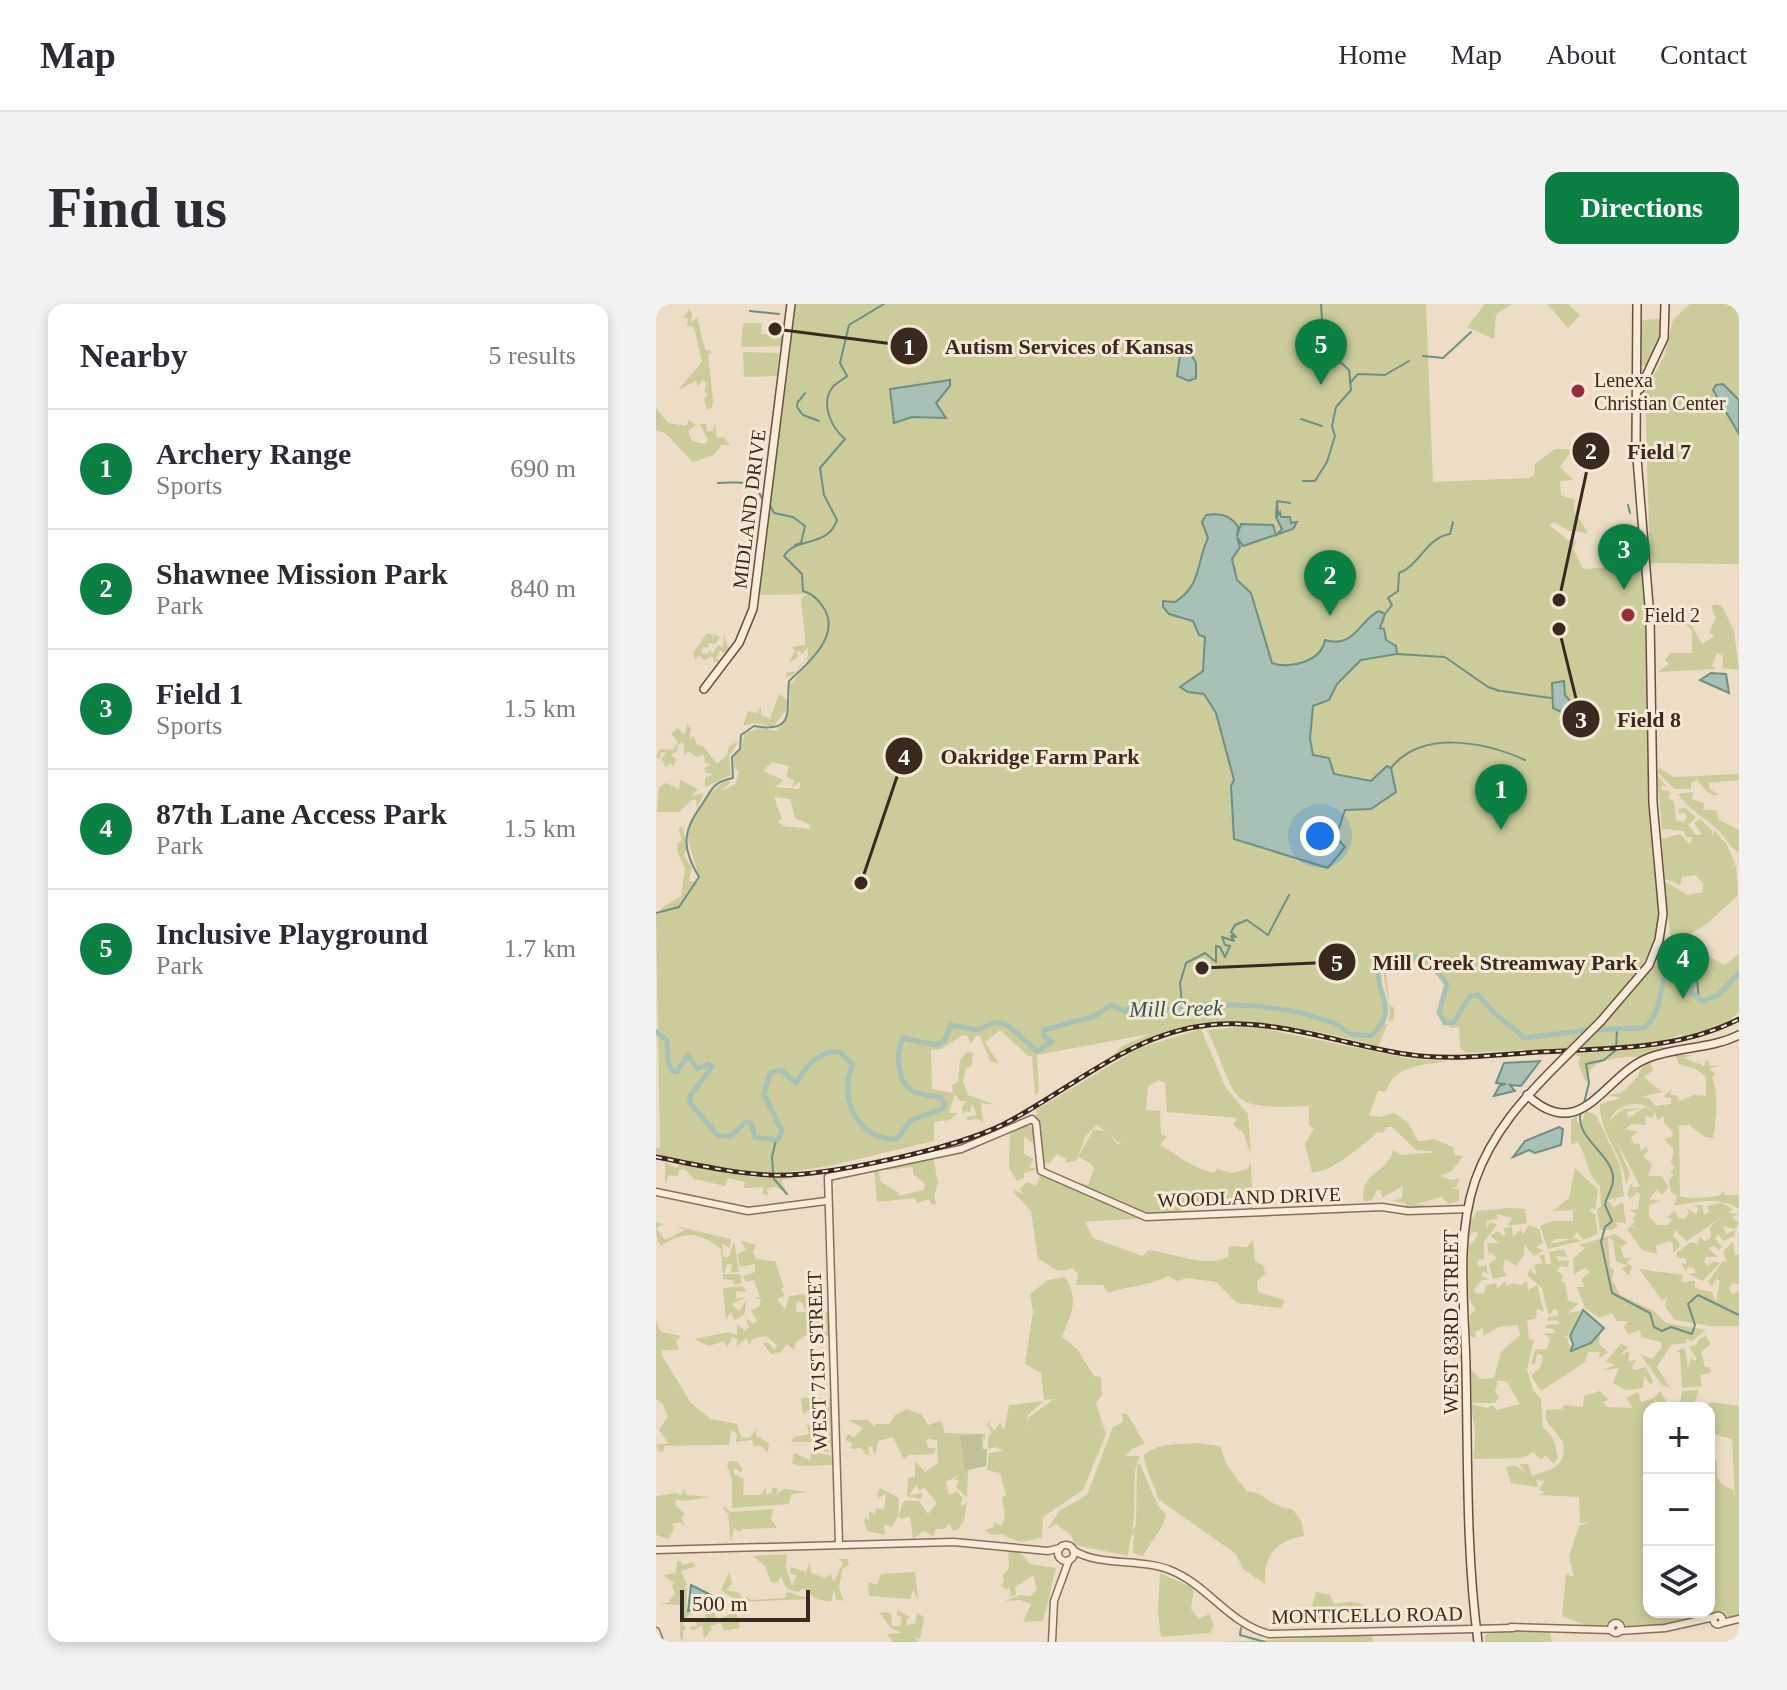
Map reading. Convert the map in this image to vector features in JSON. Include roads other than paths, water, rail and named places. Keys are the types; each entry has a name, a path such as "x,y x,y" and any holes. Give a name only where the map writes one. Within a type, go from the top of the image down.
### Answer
{"main road":[{"name":"MIDLAND DRIVE","path":"704,689 739,643 753,609 789,304"},
{"path":"1637,304 1635,423 1639,475"},
{"path":"1639,475 1641,386 1664,338 1665,304"},
{"name":"WEST 83RD STREET","path":"1478,1642 1466,1390 1464,1248 1468,1209 1489,1149 1527,1095 1601,1021 1649,965 1659,940 1663,914 1652,791 1650,618 1639,475"},
{"path":"1527,1095 1553,1111 1576,1111 1589,1106 1625,1071 1645,1059 1705,1048 1739,1035"}],"street":[{"name":"WOODLAND DRIVE","path":"828,1177 961,1149 1032,1119 1036,1123 1041,1171 1146,1217 1382,1207 1408,1211 1468,1209"},
{"name":"WEST 71ST STREET","path":"828,1177 826,1201 839,1544"},
{"path":"656,1192 748,1211 826,1201"},
{"name":"MONTICELLO ROAD","path":"656,1552 969,1542 1048,1551 1065,1559 1088,1556 1145,1563 1174,1572 1195,1583 1242,1623 1269,1634 1513,1628 1629,1630 1736,1619"},
{"name":"MONTICELLO ROAD","path":"1048,1551 1068,1546 1088,1556"},
{"path":"1052,1642 1052,1611 1065,1559 1060,1548"},
{"path":"1065,1559 1073,1550"},
{"path":"656,1631 660,1642"}],"waterway":[{"path":"656,913 679,907 699,877 687,849 690,824 713,788 733,778 732,757 740,749 741,735 754,726 767,728 783,723 788,710 789,681 814,657 826,638 829,627 823,607 803,591 802,574 784,556 796,546 827,535 837,520 824,495 820,468 845,439 829,416 827,402 833,386 847,376 840,363 849,325 884,304"},
{"path":"1303,481 1315,481 1327,462 1335,436 1332,426 1336,407 1351,390 1349,370 1336,358 1326,361 1326,351 1321,352 1314,344 1323,335 1321,304"},
{"path":"750,311 779,314"},
{"path":"1423,356 1443,358 1471,332"},
{"path":"1350,383 1358,374 1385,375 1409,361"},
{"path":"799,401 805,393"},
{"path":"798,401 797,407 802,414"},
{"path":"803,415 819,421"},
{"path":"1301,419 1322,426"},
{"path":"718,483 750,485 763,500"},
{"path":"1277,501 1290,503"},
{"path":"769,503 774,513 793,517 805,526 801,543 795,545"},
{"path":"1628,505 1630,513"},
{"path":"1385,614 1392,605 1388,598 1398,591 1399,573 1435,540 1450,534 1453,522"},
{"path":"1636,541 1637,528"},
{"path":"1397,654 1445,657 1488,687 1500,691"},
{"path":"1502,691 1551,698"},
{"path":"1391,768 1404,756 1436,744 1473,744 1525,760"},
{"path":"1171,1009 1182,1004 1180,983 1186,963 1205,953 1216,962 1216,946 1220,947 1225,957 1230,946 1225,945 1222,937 1234,941 1231,936 1236,937 1231,932 1235,925 1247,920 1268,935 1289,895"},
{"name":"Mill Creek","path":"656,1032 667,1040 672,1071 677,1072 688,1055 697,1069 709,1064 712,1067 690,1096 690,1103 718,1136 731,1136 746,1122 751,1123 755,1137 778,1140 782,1131 764,1094 770,1073 781,1070 796,1083 819,1056 840,1052 853,1065 848,1090 854,1115 871,1133 897,1139 911,1120 942,1109 945,1105 941,1098 915,1092 904,1083 899,1068 903,1038 936,1045 944,1041 951,1025 977,1030 996,1022 1007,1025 1037,1051 1052,1042 1044,1036 1044,1030 1095,1016 1111,1005 1125,1011 1135,1006 1149,1008 1161,1004 1165,1009 1201,1004 1258,1006 1298,1012 1334,1023 1351,1034 1371,1036 1385,1016 1386,1007 1379,982 1382,960 1405,955 1427,959 1447,984 1439,1012 1445,1023 1454,1022 1470,996 1478,995 1494,1013 1525,1038 1588,1030 1643,1028 1656,1013 1666,976 1678,960 1688,970 1698,970 1691,992 1703,1001 1717,996 1739,973"},
{"name":"Mill Creek","path":"1697,980 1699,1000"},
{"path":"1584,1103 1589,1083 1586,1064 1604,1060 1616,1050 1617,1030"},
{"path":"1581,1112 1583,1130 1612,1171 1613,1183 1605,1205 1612,1221 1605,1227 1601,1242 1612,1293 1650,1313 1654,1327 1662,1331 1671,1327 1692,1334 1695,1325 1688,1304 1698,1295 1739,1315"},
{"path":"773,1173 772,1157 776,1140"},
{"path":"774,1179 787,1194"},
{"path":"1241,1628 1240,1635 1265,1642"}],"railway":[{"path":"656,1157 769,1175 822,1172 889,1160 983,1133 1029,1110 1128,1051 1181,1030 1209,1025 1283,1028 1381,1050 1455,1057 1641,1046 1691,1037 1739,1019"}],"place":[{"name":"Autism Services of Kansas","path":"775,329"},
{"name":"Inclusive Playground","path":"1321,385"},
{"name":"Lenexa Christian Center","path":"1578,391"},
{"name":"Field 1","path":"1624,590"},
{"name":"Field 7","path":"1559,600"},
{"name":"Field 2","path":"1628,615"},
{"name":"Shawnee Mission Park","path":"1330,616"},
{"name":"Field 8","path":"1559,629"},
{"name":"Archery Range","path":"1501,830"},
{"name":"Oakridge Farm Park","path":"861,883"},
{"name":"Mill Creek Streamway Park","path":"1202,968"},
{"name":"87th Lane Access Park","path":"1683,999"}]}
